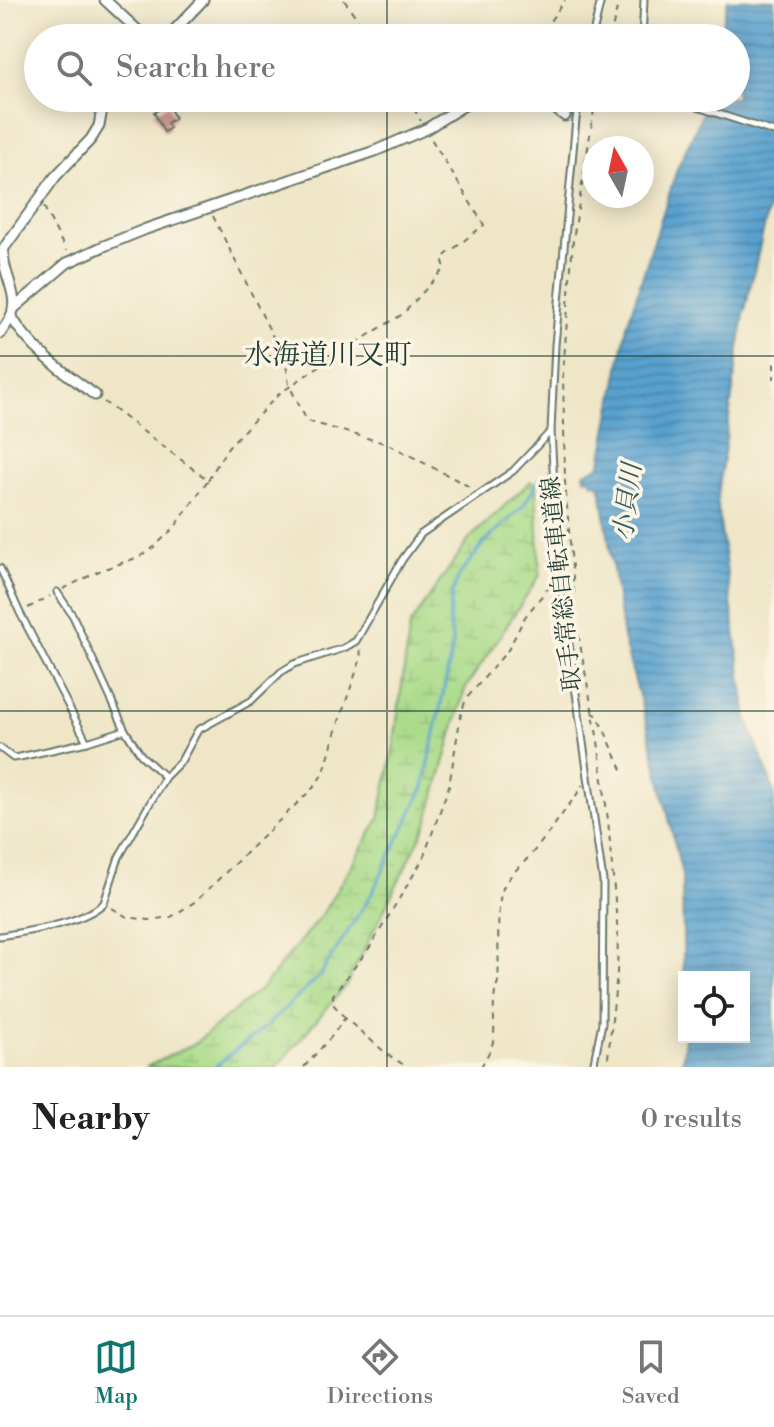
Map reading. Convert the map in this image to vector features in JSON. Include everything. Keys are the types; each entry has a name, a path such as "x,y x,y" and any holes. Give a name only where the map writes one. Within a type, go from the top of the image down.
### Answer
{"street":[{"path":"105,0 131,24"},
{"path":"180,24 203,0"},
{"path":"95,395 23,336 12,312 11,289 1,263 4,248 39,199 91,139 99,126 102,112"},
{"path":"0,334 12,312 72,261 146,229 375,151 426,129 453,112"},
{"path":"559,112 565,116"}],"lane":[{"path":"595,24 601,0"},
{"path":"643,24 644,0"},
{"path":"565,116 569,112"},
{"path":"578,112 555,345 551,431 559,575 603,881 602,1023 593,1067"},
{"path":"714,112 774,132"},
{"path":"0,936 78,918 98,909 104,903 119,857 165,777 181,761 198,730 251,701 281,672 294,664 356,641 402,560 421,534 513,471 551,431"},
{"path":"0,568 87,742"},
{"path":"57,592 73,616 125,730 141,755 165,777"},
{"path":"0,748 13,758 87,742 125,730"}],"path":[{"path":"344,0 361,24"},
{"path":"548,24 565,0"},
{"path":"613,24 619,0"},
{"path":"20,613 99,571 139,557 153,548 175,527 228,447 254,419 289,385 403,314 445,268 442,258 484,225 416,112"},
{"name":"取手常総自転車道線","path":"594,112 573,240 563,373 565,482 577,628 608,820 618,935 607,1067"},
{"path":"39,199 72,261"},
{"path":"209,207 286,363 289,385 307,421 388,444 481,493"},
{"path":"774,363 774,379"},
{"path":"95,395 208,480"},
{"path":"407,1067 345,1018 333,1004 333,995 370,947 423,859 449,786 466,699 508,650 525,617 559,575"},
{"path":"104,903 127,917 149,920 171,917 196,901 314,787 324,772 361,658 359,637"},
{"path":"592,712 598,716 624,774"},
{"path":"481,1067 494,1038 493,1003 498,982 499,905 503,889 581,789 587,764"},
{"path":"304,1067 345,1018"}],"green space":[{"path":"531,481 536,487 540,575 465,689 427,824 347,984 277,1067 146,1067 194,1044 263,987 323,913 379,819 393,751 410,625 470,538"}],"water":[{"name":"小貝川","path":"728,0 774,0 774,185 744,314 717,501 747,718 774,791 774,1067 682,1067 684,1043 750,1043 750,971 684,971 682,875 648,728 623,638 601,488 592,479 585,478 584,473 601,463 627,325 677,169 703,112 750,112 750,24 722,24"}],"building":[{"path":"154,112 172,112 175,118 167,123 170,128 164,132"}],"waterway":[{"path":"214,1067 264,1028 319,977 372,893 424,787 453,645 449,619 452,594 459,576 482,545 524,505 540,478 545,478"}],"district":[{"name":"水海道川又町","path":"328,354"}]}
